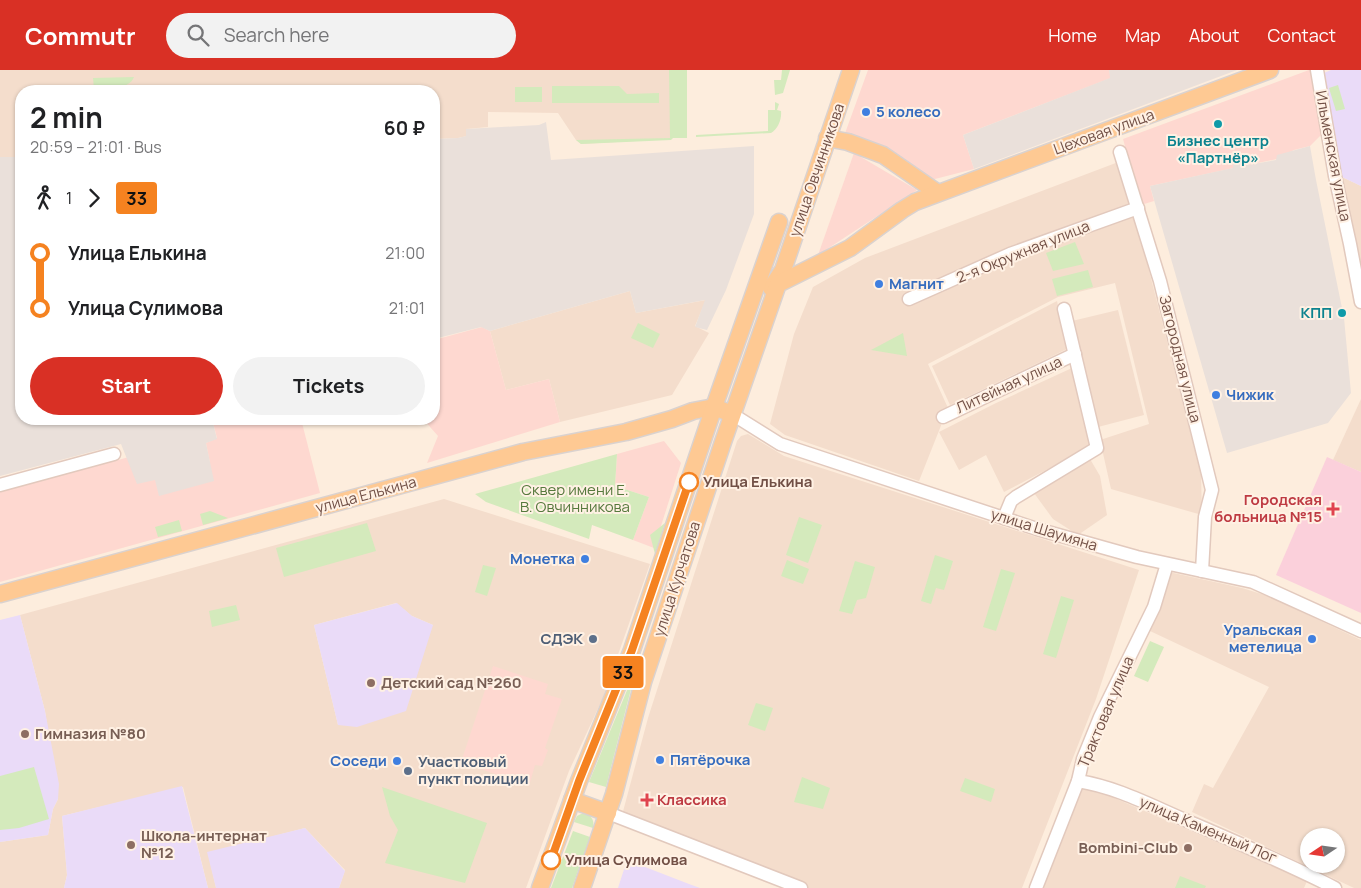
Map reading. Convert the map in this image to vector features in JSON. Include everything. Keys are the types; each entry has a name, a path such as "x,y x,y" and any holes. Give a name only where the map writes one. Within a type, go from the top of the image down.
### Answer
{"main road":[{"name":"улица Овчинникова","path":"732,414 781,277 851,70"},
{"name":"Цеховая улица","path":"781,277 850,248 915,202 1270,70"},
{"path":"827,138 848,142 883,155 938,193"},
{"name":"улица Овчинникова","path":"714,407 779,222"},
{"path":"740,335 781,277"},
{"path":"714,407 732,414"},
{"name":"улица Курчатова","path":"540,888 572,800 632,650 714,407"},
{"name":"улица Елькина","path":"0,594 523,452 626,432 693,411 714,407"},
{"name":"улица Курчатова","path":"582,888 608,813 643,682 732,414"},
{"path":"572,800 608,813"}],"street":[{"name":"Ильменская улица","path":"1317,70 1335,176 1361,302"},
{"name":"Загородная улица","path":"1120,152 1162,290 1212,490 1205,517 1202,571"},
{"name":"2-я Окружная улица","path":"910,299 1010,254 1138,208"},
{"path":"1004,518 1011,502 1016,497 1097,448 1064,309"},
{"name":"Литейная улица","path":"943,416 1075,354"},
{"name":"улица Шаумяна","path":"732,414 780,444 1101,548 1262,585 1361,631"},
{"path":"0,485 114,454"},
{"name":"Трактовая улица","path":"1036,888 1078,781 1083,759 1100,717 1154,607 1167,564"},
{"name":"улица Каменный Лог","path":"1078,781 1099,785 1132,797 1287,864 1335,888"},
{"path":"608,813 801,888"}],"shaded area":[{"path":"0,70 673,70 672,139 581,144 576,140 558,113 488,112 488,127 466,129 467,136 440,139 440,85 15,85 15,157 0,157"},
{"path":"868,70 1109,70 1111,78 963,135 974,169 931,180 844,136"},
{"path":"1109,70 1237,70 974,169 963,135 1110,78"},
{"path":"1312,70 1325,131 1310,146 1294,150 1277,159 1248,165 1233,163 1234,168 1150,186 1154,201 1141,205 1123,139"},
{"path":"1331,70 1361,70 1361,186 1342,177 1324,73"},
{"path":"546,122 551,160 754,146 754,214 726,290 707,330 695,327 705,300 636,313 630,291 490,331 481,327 440,337 440,139 466,136 466,129 539,125"},
{"path":"1310,146 1344,318 1351,393 1328,423 1227,453 1150,186 1233,168 1233,162 1243,161 1248,165 1276,160 1277,155"},
{"path":"854,153 917,190 818,255"},
{"path":"0,157 15,157 15,425 214,425 217,439 206,443 214,481 159,496 155,480 137,484 121,444 0,476"},
{"path":"1121,161 1201,474 1202,515 1111,489 1100,440 1149,424 1115,283 1058,297 928,364 948,408 919,481 785,435 770,424 794,334 813,287 865,258"},
{"path":"1342,177 1361,186 1361,279"},
{"path":"630,291 636,313 706,300 695,326 709,333 672,395 560,422 549,379 506,390 490,331"},
{"path":"1057,301 1067,349 950,405 932,366"},
{"path":"1118,310 1144,415 1098,427 1072,321"},
{"path":"482,327 490,331 506,390 549,379 560,422 427,463 438,436 428,425 440,425 440,338"},
{"path":"1072,368 1092,446 1004,492 986,455 959,470 939,432"},
{"path":"1361,399 1361,472 1333,460"},
{"path":"214,425 303,425 320,493 0,582 0,492 129,457 137,483 210,463 206,443 217,438"},
{"path":"748,434 784,456 1139,570 1096,699 1022,888 805,888 621,819 648,718 737,441 741,436"},
{"path":"664,441 681,463 654,548 633,540 649,497 615,486 617,454"},
{"name":"Городская больница №15","path":"1327,457 1361,472 1361,613 1276,575"},
{"path":"1090,459 1100,476 1107,515 1078,535 1053,519 1034,493"},
{"path":"444,499 650,564 602,700 569,771 526,888 339,888 345,870 305,828 208,853 216,888 208,888 183,787 62,816 67,875 64,888 0,888 0,842 48,835 53,809 58,799 45,711 20,615","holes":["396,603 412,616 433,625 338,725 314,625"]},
{"path":"1169,572 1242,588 1268,596 1361,640 1361,888 1354,888 1322,873 1345,873 1345,828 1300,828 1300,863 1192,812 1204,784 1213,788 1269,687 1150,631"},
{"name":"Детский сад №260","path":"397,603 412,616 433,625 406,711 357,727 338,725 314,625"},
{"name":"Гимназия №80","path":"20,615 45,711 59,784 58,799 53,809 48,835 0,842 0,620"},
{"path":"493,666 548,684 545,694 562,699 545,748 548,750 542,766 535,765 529,786 461,762"},
{"path":"1082,784 1307,881 1304,888 1040,888"},
{"name":"Школа-интернат №12","path":"182,786 208,888 64,888 67,875 62,816"},
{"path":"305,828 345,871 339,888 216,888 207,852"},
{"path":"627,860 689,884 700,888 618,888"}],"green space":[{"path":"669,70 687,70 687,138 581,144 576,140 670,138"},
{"path":"782,70 790,70 783,93 775,95 774,80 781,80"},
{"path":"134,77 126,85 94,85 93,78"},
{"path":"1338,85 1345,109 1336,111 1329,88"},
{"path":"552,86 619,86 627,94 659,93 659,103 552,103"},
{"path":"515,87 542,87 542,102 515,102"},
{"path":"775,102 779,104 777,110 781,111 781,117 778,126 771,133 696,137 696,135 768,131 768,110 775,110"},
{"path":"1075,242 1084,264 1053,271 1046,253"},
{"path":"1088,270 1093,287 1057,296 1052,279"},
{"path":"638,323 660,334 653,348 631,338"},
{"path":"903,333 907,356 871,350"},
{"name":"Сквер имени Е. В. Овчинникова","path":"617,454 615,486 649,497 633,540 592,525 589,539 486,502 475,494"},
{"path":"210,511 228,518 203,525 200,514"},
{"path":"799,517 822,525 808,563 786,555"},
{"path":"179,520 182,531 158,537 155,527"},
{"path":"367,523 376,551 284,577 276,548"},
{"path":"665,523 655,554 650,535"},
{"path":"935,555 953,561 944,590 936,588 931,604 921,601"},
{"path":"787,560 809,569 803,584 781,576"},
{"path":"855,561 875,567 866,598 857,600 852,614 839,611"},
{"path":"483,565 496,568 487,596 475,592"},
{"path":"1001,569 1015,573 996,631 983,627"},
{"path":"1061,596 1074,600 1056,658 1043,654"},
{"path":"236,605 240,620 212,627 209,611"},
{"path":"1150,641 1164,647 1148,682 1134,676"},
{"path":"628,688 631,689 606,787 589,782"},
{"path":"756,703 773,708 765,731 748,725"},
{"path":"34,767 49,819 19,828 0,830 0,776"},
{"path":"802,777 830,788 823,809 794,802"},
{"path":"965,778 995,789 991,802 960,791"},
{"path":"382,787 487,823 465,883 385,863 398,830 390,816"},
{"path":"587,814 591,817 593,828 574,822 577,816"},
{"path":"573,831 590,837 572,888 551,888"},
{"path":"1180,876 1206,886 1205,888 1175,888"}],"bus line":[{"name":"33","path":"551,860 579,781 632,650 689,482"}],"place":[{"name":"5 колесо","path":"866,112"},
{"name":"Бизнес центр «Партнёр»","path":"1218,124"},
{"name":"Магнит","path":"879,284"},
{"name":"КПП","path":"1342,313"},
{"name":"Чижик","path":"1216,395"},
{"name":"Улица Елькина","path":"689,482"},
{"name":"Городская больница №15","path":"1333,509"},
{"name":"Монетка","path":"585,559"},
{"name":"СДЭК","path":"593,639"},
{"name":"Уральская метелица","path":"1312,639"},
{"name":"Детский сад №260","path":"371,683"},
{"name":"Гимназия №80","path":"25,734"},
{"name":"Пятёрочка","path":"660,760"},
{"name":"Соседи","path":"397,761"},
{"name":"Участковый пункт полиции","path":"408,771"},
{"name":"Классика","path":"647,800"},
{"name":"Школа-интернат №12","path":"131,845"},
{"name":"Bombini-Club","path":"1188,848"},
{"name":"Улица Сулимова","path":"551,860"}]}
